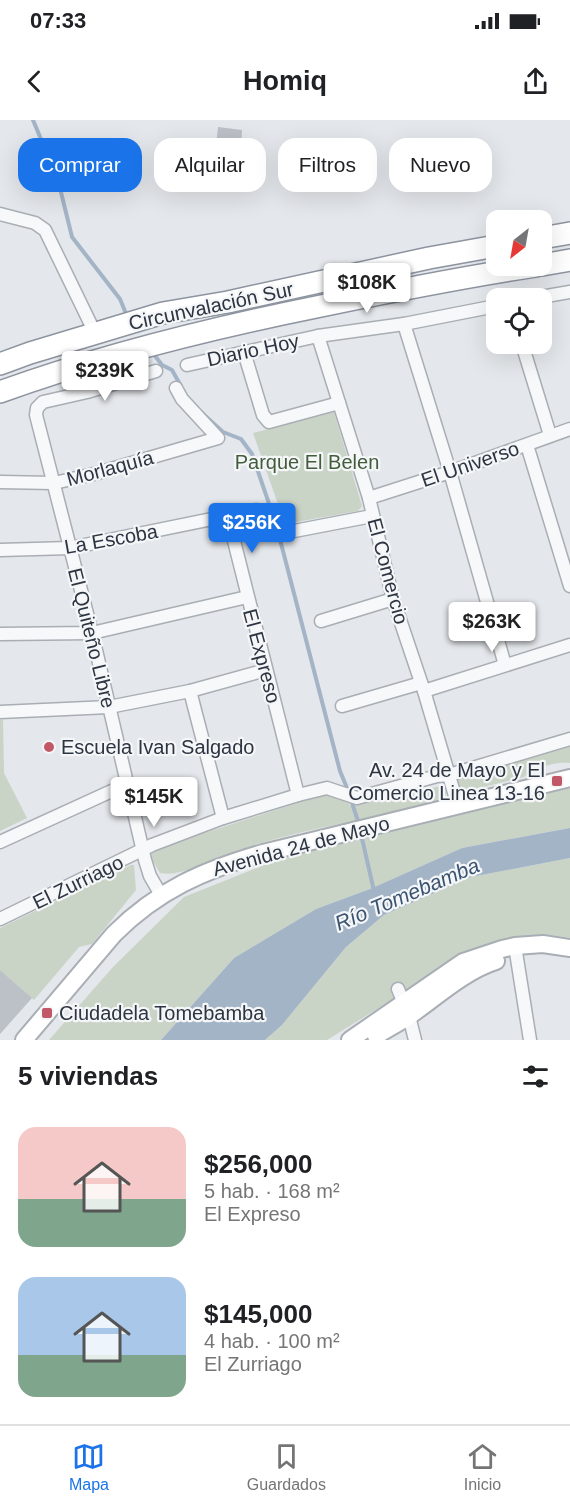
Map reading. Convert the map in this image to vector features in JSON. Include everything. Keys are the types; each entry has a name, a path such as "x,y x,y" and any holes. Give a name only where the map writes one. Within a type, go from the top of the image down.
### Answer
{"highway":[{"path":"552,236 570,233"},
{"name":"Circunvalación Sur","path":"0,364 164,313 228,302 486,248"},
{"path":"552,263 570,260"},
{"name":"Circunvalación Sur","path":"0,392 159,341 213,328 486,274"}],"main road":[{"name":"Avenida 24 de Mayo","path":"24,1040 114,934 140,910 187,880 214,868 263,853 570,778"},
{"path":"350,1040 404,1003 463,977 484,965 543,944 570,948"},
{"path":"516,952 570,958"},
{"path":"370,1040 404,1003"}],"street":[{"path":"0,213 35,223 45,230 95,333"},
{"path":"552,295 570,292"},
{"name":"Diario Hoy","path":"187,365 318,336 404,324 486,308"},
{"path":"404,324 450,472 505,665"},
{"name":"El Comercio","path":"318,336 369,498 393,599 423,687 458,806"},
{"path":"244,352 262,416 269,422 339,403"},
{"path":"525,354 550,435"},
{"path":"38,378 44,402 87,392 156,371"},
{"name":"Morlaquía","path":"0,482 54,483 94,474 218,438 182,399 176,388"},
{"name":"El Quiteño Libre","path":"44,402 37,408 36,415 92,633 142,850 150,876 161,895"},
{"name":"El Universo","path":"369,498 570,429"},
{"path":"527,445 570,586"},
{"name":"La Escoba","path":"0,550 70,548 256,510"},
{"path":"289,532 372,516"},
{"name":"El Expreso","path":"228,517 298,795"},
{"path":"0,634 92,633 247,597"},
{"path":"321,621 393,599"},
{"path":"342,706 423,687 570,645"},
{"path":"0,712 109,707 190,691 266,670"},
{"path":"190,691 224,818"},
{"path":"448,776 570,740"},
{"name":"El Zurriago","path":"0,919 142,850 224,818 327,788 357,798 437,776 448,776"},
{"path":"0,842 127,784"},
{"path":"516,952 530,1040"},
{"path":"404,1003 415,1040"}],"green space":[{"name":"Parque El Belen","path":"334,412 362,506 358,511 285,524 253,433"},
{"path":"0,720 3,720 4,773 27,818 0,831"},
{"path":"570,745 570,763 546,766 524,777 467,791 458,788 456,780"},
{"path":"441,786 446,792 445,799 435,806 327,826 273,839 175,873 160,873 151,858 152,851 161,847 344,788 350,806"},
{"path":"570,788 570,828 462,848 370,889 316,909 234,958 161,1040 49,1040 113,967 184,897 282,858 391,829"},
{"path":"570,858 570,938 544,934 461,957 327,1040 265,1040 282,1025 346,947 384,915 471,877"},
{"path":"134,865 136,890 92,944 79,947 34,1000 0,970 0,928"}],"water":[{"name":"Río Tomebamba","path":"570,828 570,858 471,877 384,915 346,947 282,1025 265,1040 161,1040 234,958 316,909 370,889 462,848"}],"building":[{"path":"218,127 242,130 242,138 217,138"},
{"path":"0,970 32,998 0,1034"}],"waterway":[{"path":"33,120 58,180 72,237 120,299 127,316"},
{"path":"152,352 162,365 172,370 181,386"},
{"path":"202,413 223,432 241,439 252,454 276,524 340,771 349,793"},
{"path":"351,800 359,824"},
{"name":"Río Tomebamba","path":"361,834 374,891"}],"place":[{"name":"Escuela Ivan Salgado","path":"49,747"},
{"name":"Av. 24 de Mayo y El Comercio Linea 13-16","path":"557,781"},
{"name":"Ciudadela Tomebamba","path":"47,1013"}]}
